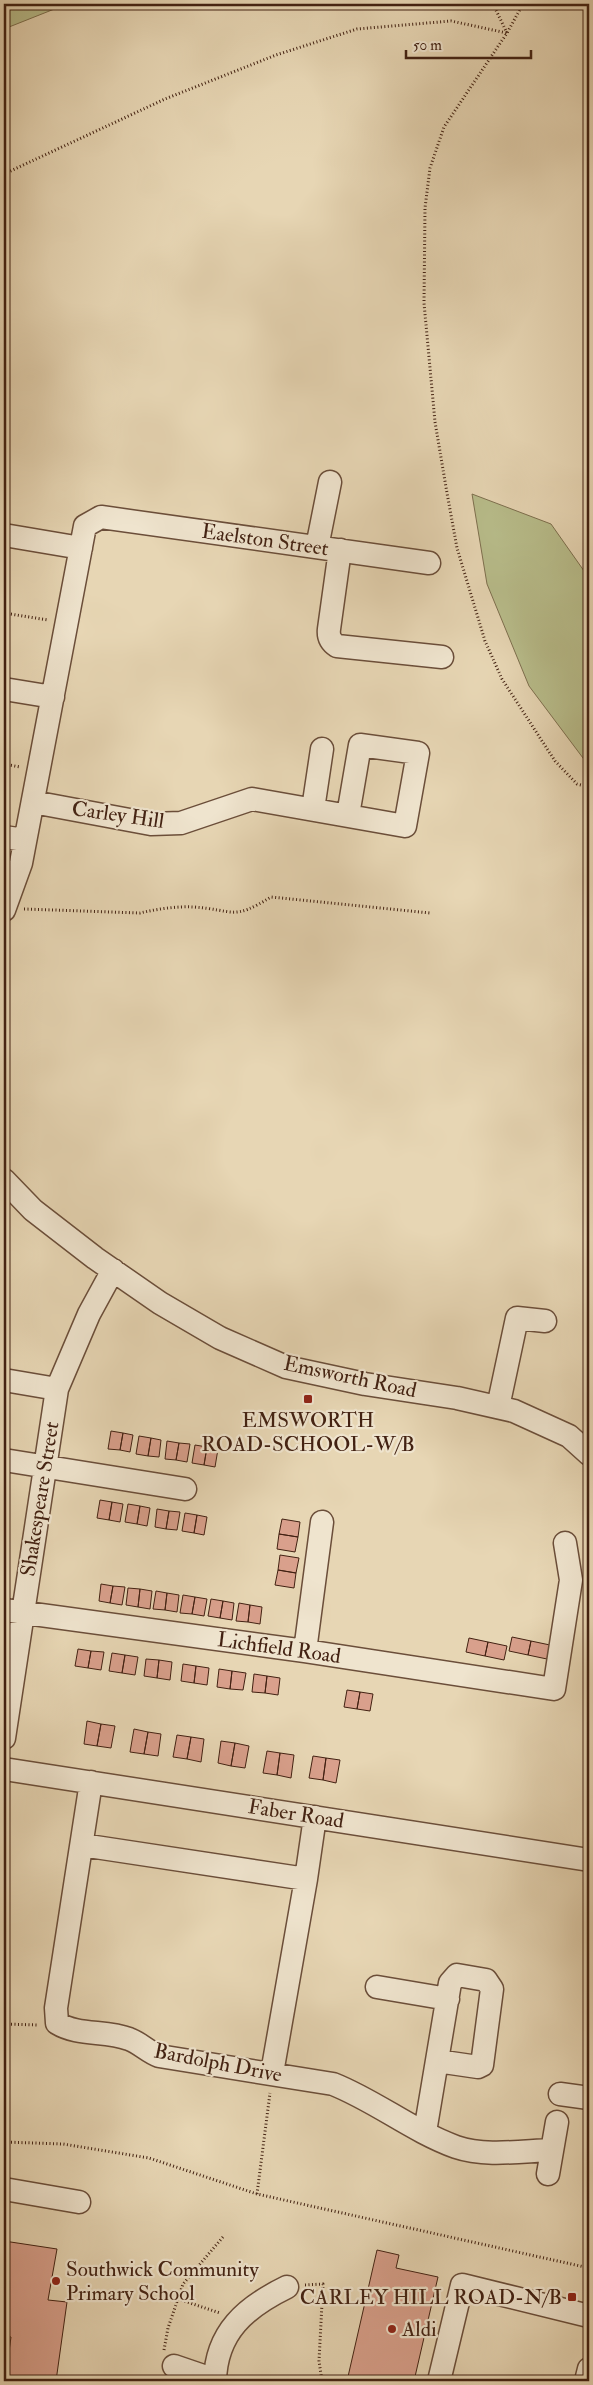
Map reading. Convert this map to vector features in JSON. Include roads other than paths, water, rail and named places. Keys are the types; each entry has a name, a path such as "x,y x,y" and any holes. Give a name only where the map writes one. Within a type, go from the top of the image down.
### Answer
{"street":[{"path":"317,547 330,482"},
{"name":"Eaelston Street","path":"81,548 85,526 101,517 429,563"},
{"path":"4,535 81,548 34,802 15,839 21,863 5,909"},
{"path":"340,550 329,629 333,643 337,646 442,657"},
{"path":"4,688 53,697"},
{"path":"313,809 322,749"},
{"name":"Carley Hill","path":"34,802 151,824 181,823 252,799 348,815"},
{"name":"Emsworth Road","path":"4,1180 33,1210 113,1270 160,1303 220,1338 286,1367 365,1384 457,1398 514,1411 569,1436 589,1454"},
{"name":"Shakespeare Street","path":"4,1738 13,1612 45,1466 58,1388 89,1314 113,1270"},
{"path":"498,1407 517,1318 545,1321"},
{"path":"4,1380 58,1388"},
{"path":"4,1460 185,1489"},
{"path":"305,1651 322,1522"},
{"name":"Lichfield Road","path":"13,1612 305,1651 554,1688 571,1580 565,1543"},
{"name":"Faber Road","path":"4,1769 589,1860"},
{"path":"91,1782 82,1845 306,1879"},
{"path":"272,2073 306,1879 314,1817"},
{"name":"Bardolph Drive","path":"82,1845 56,2008 57,2023 71,2029 129,2038 148,2052 159,2056 272,2073 342,2088 359,2094 391,2115 457,2148 485,2152 552,2150"},
{"path":"426,2132 437,2061 448,1999 450,1983 457,1975 486,1980 492,1990 482,2065 478,2067 437,2061"},
{"path":"377,1987 448,1999"},
{"path":"560,2094 589,2098"},
{"path":"548,2174 557,2122"},
{"path":"4,2189 78,2202"},
{"path":"439,2381 462,2285 589,2316"},
{"path":"169,2362 215,2381 219,2354 229,2329 246,2311 270,2295 287,2287"},
{"path":"586,2381 589,2369"}],"place":[{"name":"EMSWORTH ROAD-SCHOOL-W/B","path":"308,1399"},
{"name":"Southwick Community Primary School","path":"56,2281"},
{"name":"CARLEY HILL ROAD-N/B","path":"572,2297"},
{"name":"Aldi","path":"392,2329"}]}
